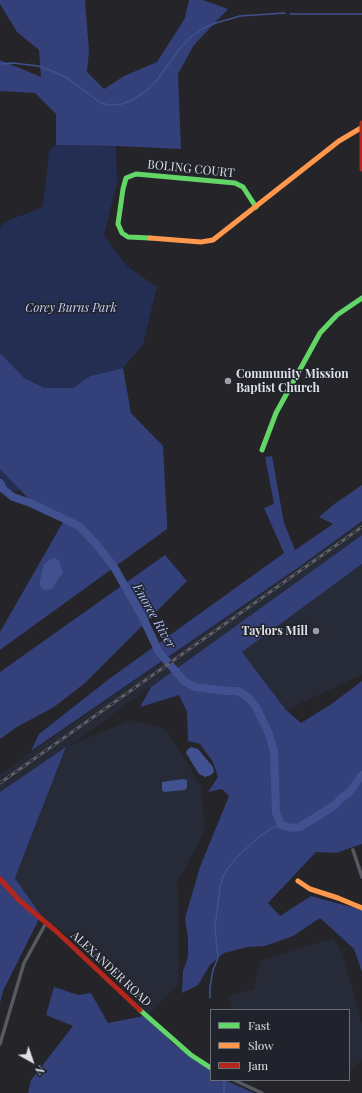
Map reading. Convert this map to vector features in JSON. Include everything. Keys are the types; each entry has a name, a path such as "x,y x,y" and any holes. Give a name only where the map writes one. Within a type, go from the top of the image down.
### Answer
{"street":[{"path":"362,126 360,154 362,169"},
{"name":"BOLING COURT","path":"256,206 243,187 235,182 136,174 126,178 118,224 122,233 128,237 204,242 217,238 339,141 362,126"},
{"path":"262,450 276,414 320,333 337,315 362,298"},
{"path":"353,850 362,877"},
{"name":"ALEXANDER ROAD","path":"0,880 20,901 46,923 141,1011 191,1055 210,1067"},
{"path":"298,881 310,889 362,908"},
{"path":"0,1044 24,963 46,923"},
{"path":"236,1081 262,1093"}],"shaded area":[{"path":"0,0 85,0 89,51 87,72 104,89 124,76 157,62 185,18 189,0 203,0 228,9 194,45 178,74 181,149 56,145 56,114 35,93 0,91 0,60 41,77 39,50 17,32 0,4"},
{"path":"0,353 24,378 44,388 73,388 90,376 123,368 131,413 163,446 167,529 0,650 0,632 63,522 27,497 0,469"},
{"path":"272,456 284,523 295,550 333,524 319,517 333,505 362,485 362,521 299,567 31,751 39,734 109,679 284,553 264,508 274,504 265,457"},
{"path":"362,521 362,535 69,746 130,720 166,729 201,786 205,831 178,881 179,983 149,1015 105,964 41,915 15,878 66,748 0,792 0,774 299,567"},
{"path":"362,535 362,564 242,652 286,710 301,723 330,705 362,681 362,844 336,853 316,852 268,903 280,916 311,896 362,910 362,972 354,949 320,918 293,936 265,946 248,947 224,953 210,965 198,985 182,993 183,971 188,957 188,938 185,918 200,867 229,796 222,789 208,792 218,777 213,762 200,744 188,741 187,712 179,695 140,707 151,687"},
{"path":"165,555 187,581 85,683 54,707 17,727 0,739 0,672"},
{"path":"55,558 59,561 63,572 52,589 43,589 40,586 40,581 44,564"},
{"name":"Taylors Mill","path":"362,564 362,675 286,710 242,652"},
{"path":"66,747 15,878 41,915 3,991 0,1003 0,792"},
{"path":"191,747 198,749 213,767 214,772 211,775 205,777 199,774 186,753"},
{"path":"183,779 187,780 187,787 185,790 164,792 162,790 162,782"},
{"path":"333,938 342,953 362,1023 362,1060 350,1071 350,1009 232,1009 228,996 254,989 260,961"},
{"path":"54,987 78,995 91,993 108,1023 149,1015 172,1043 210,1069 210,1081 227,1081 254,1093 28,1093 31,1080 73,1026 46,1015"}],"green space":[{"name":"Corey Burns Park","path":"56,145 116,146 117,184 104,235 127,266 157,287 143,345 123,368 90,376 73,388 53,514 46,511 25,488 15,492 4,488 0,484 0,227 6,221 43,206 49,151"}],"waterway":[{"path":"0,64 13,63 38,66 67,78 101,103 109,105 122,104 142,94 154,84 182,46 192,36 204,28 240,16 285,13"},
{"path":"290,14 362,14"},
{"name":"Enoree River","path":"0,483 3,489 13,497 28,502 80,527 97,545 114,567 142,616 159,652 185,682 195,687 238,691 249,698 257,709 269,734 274,752 276,813 281,825 292,828 300,827 335,805 341,798 348,794 362,775"},
{"path":"210,998 213,970 218,958 215,927 220,887 223,876 236,858 259,837 271,828 281,825"},
{"path":"224,1081 224,1093"}],"railway":[{"path":"0,783 362,527"}],"traffic: fast":[{"path":"150,238 128,237 122,233 118,224 126,178 136,174 235,183 243,187 256,207"},
{"path":"262,450 276,413 320,333 337,315 362,298"},
{"path":"140,1010 191,1055 210,1067"}],"traffic: slow":[{"path":"150,238 201,242 213,240 339,141 361,128"},
{"path":"298,881 310,889 362,908"}],"traffic: jam":[{"path":"362,123 362,169"},
{"path":"0,879 20,901 56,931 140,1010"}],"place":[{"name":"Community Mission Baptist Church","path":"228,381"},
{"name":"Taylors Mill","path":"316,631"}]}
